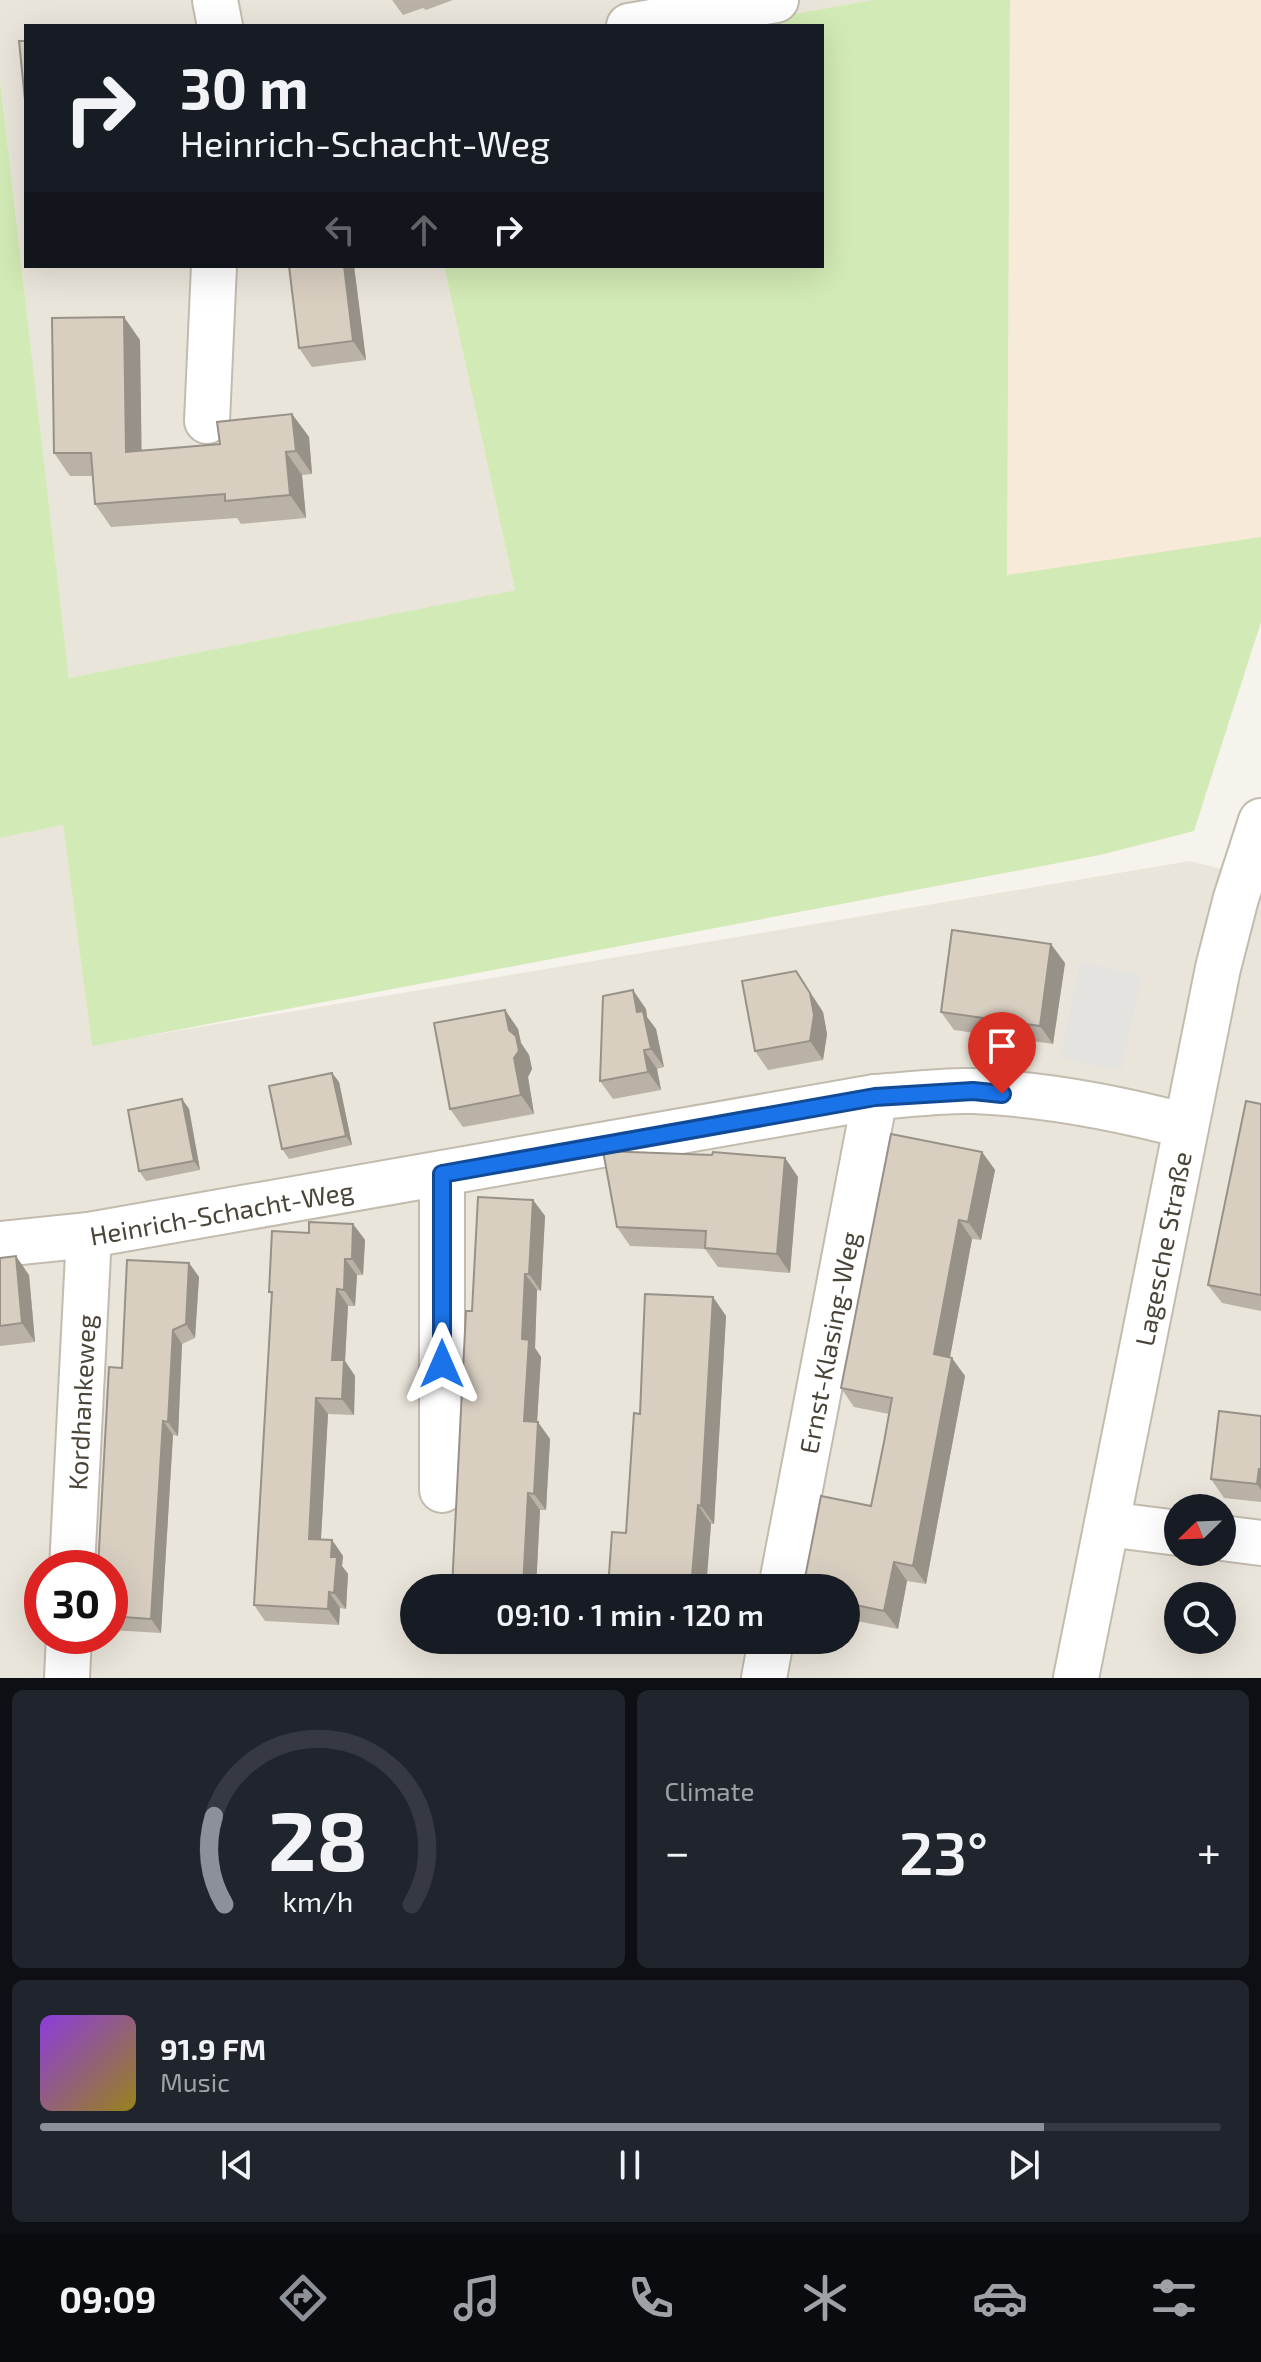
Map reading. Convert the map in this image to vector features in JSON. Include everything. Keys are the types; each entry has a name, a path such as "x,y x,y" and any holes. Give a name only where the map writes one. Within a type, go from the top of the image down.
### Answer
{"street":[{"path":"215,0 220,24"},
{"path":"640,24 776,0"},
{"path":"207,421 214,268"},
{"name":"Lagesche Straße","path":"1076,1678 1218,968 1261,821"},
{"name":"Heinrich-Schacht-Weg","path":"0,1244 89,1235 875,1097 973,1091 1062,1101 1147,1115 1186,1126"},
{"name":"Ernst-Klasing-Weg","path":"784,1574 875,1097"},
{"path":"442,1174 442,1490"},
{"name":"Kordhankeweg","path":"73,1550 89,1235"},
{"path":"1107,1524 1164,1531"},
{"path":"1236,1540 1261,1543"},
{"path":"67,1678 68,1654"},
{"path":"764,1678 768,1654"}],"shaded area":[{"path":"0,0 872,0 737,24 24,24 24,268 444,268 515,590 69,678 0,80"},
{"path":"1010,0 1261,0 1261,537 1007,576"},
{"path":"63,825 92,1045 1190,861 1261,879 1261,1678 0,1678 0,838"},
{"path":"1080,962 1142,975 1121,1071 1060,1058"}],"green space":[{"path":"872,0 1010,0 1007,575 1261,537 1261,622 1194,831 1100,855 92,1046 63,825 0,838 0,80 69,678 515,590 444,268 824,268 824,24 737,24"}],"building":[{"path":"19,41 24,41 24,90"},
{"path":"289,268 344,268 353,341 299,348"},
{"path":"124,317 126,452 220,444 217,422 292,414 296,451 286,452 290,495 225,501 225,494 95,504 91,453 54,453 52,318"},
{"path":"952,930 1051,944 1040,1026 941,1012"},
{"path":"796,971 810,993 814,1015 810,1041 755,1051 742,981"},
{"path":"633,990 637,1012 643,1011 651,1049 644,1050 648,1072 600,1081 603,996"},
{"path":"505,1010 509,1030 516,1036 519,1051 514,1058 521,1095 450,1109 434,1023"},
{"path":"332,1073 346,1136 282,1149 269,1086"},
{"path":"182,1099 194,1161 139,1171 128,1110"},
{"path":"1246,1101 1261,1104 1261,1295 1208,1285"},
{"path":"891,1134 982,1152 968,1222 959,1220 934,1354 952,1358 913,1566 894,1562 884,1611 860,1606 860,1574 806,1574 821,1496 871,1506 884,1442 892,1398 841,1388"},
{"path":"603,1151 712,1155 713,1152 785,1158 777,1254 705,1248 706,1231 617,1227"},
{"path":"478,1197 533,1200 522,1339 529,1340 524,1421 538,1422 534,1494 528,1493 524,1574 453,1574 466,1311 472,1311"},
{"path":"309,1222 353,1224 352,1259 345,1259 344,1290 337,1289 332,1360 344,1360 342,1399 316,1398 309,1539 332,1540 331,1557 337,1557 334,1593 329,1592 328,1609 254,1605 272,1292 269,1292 272,1231 309,1233"},
{"path":"16,1256 22,1323 0,1326 0,1258"},
{"path":"127,1260 189,1263 186,1324 173,1330 168,1422 163,1421 151,1619 128,1617 128,1550 99,1550 109,1367 122,1368"},
{"path":"645,1294 713,1297 701,1506 698,1505 692,1574 609,1574 612,1532 626,1533 634,1413 640,1414"},
{"path":"1219,1411 1261,1416 1261,1469 1257,1484 1211,1479"}],"route":[{"path":"442,1364 442,1174 875,1097 973,1091 1002,1094"}]}
